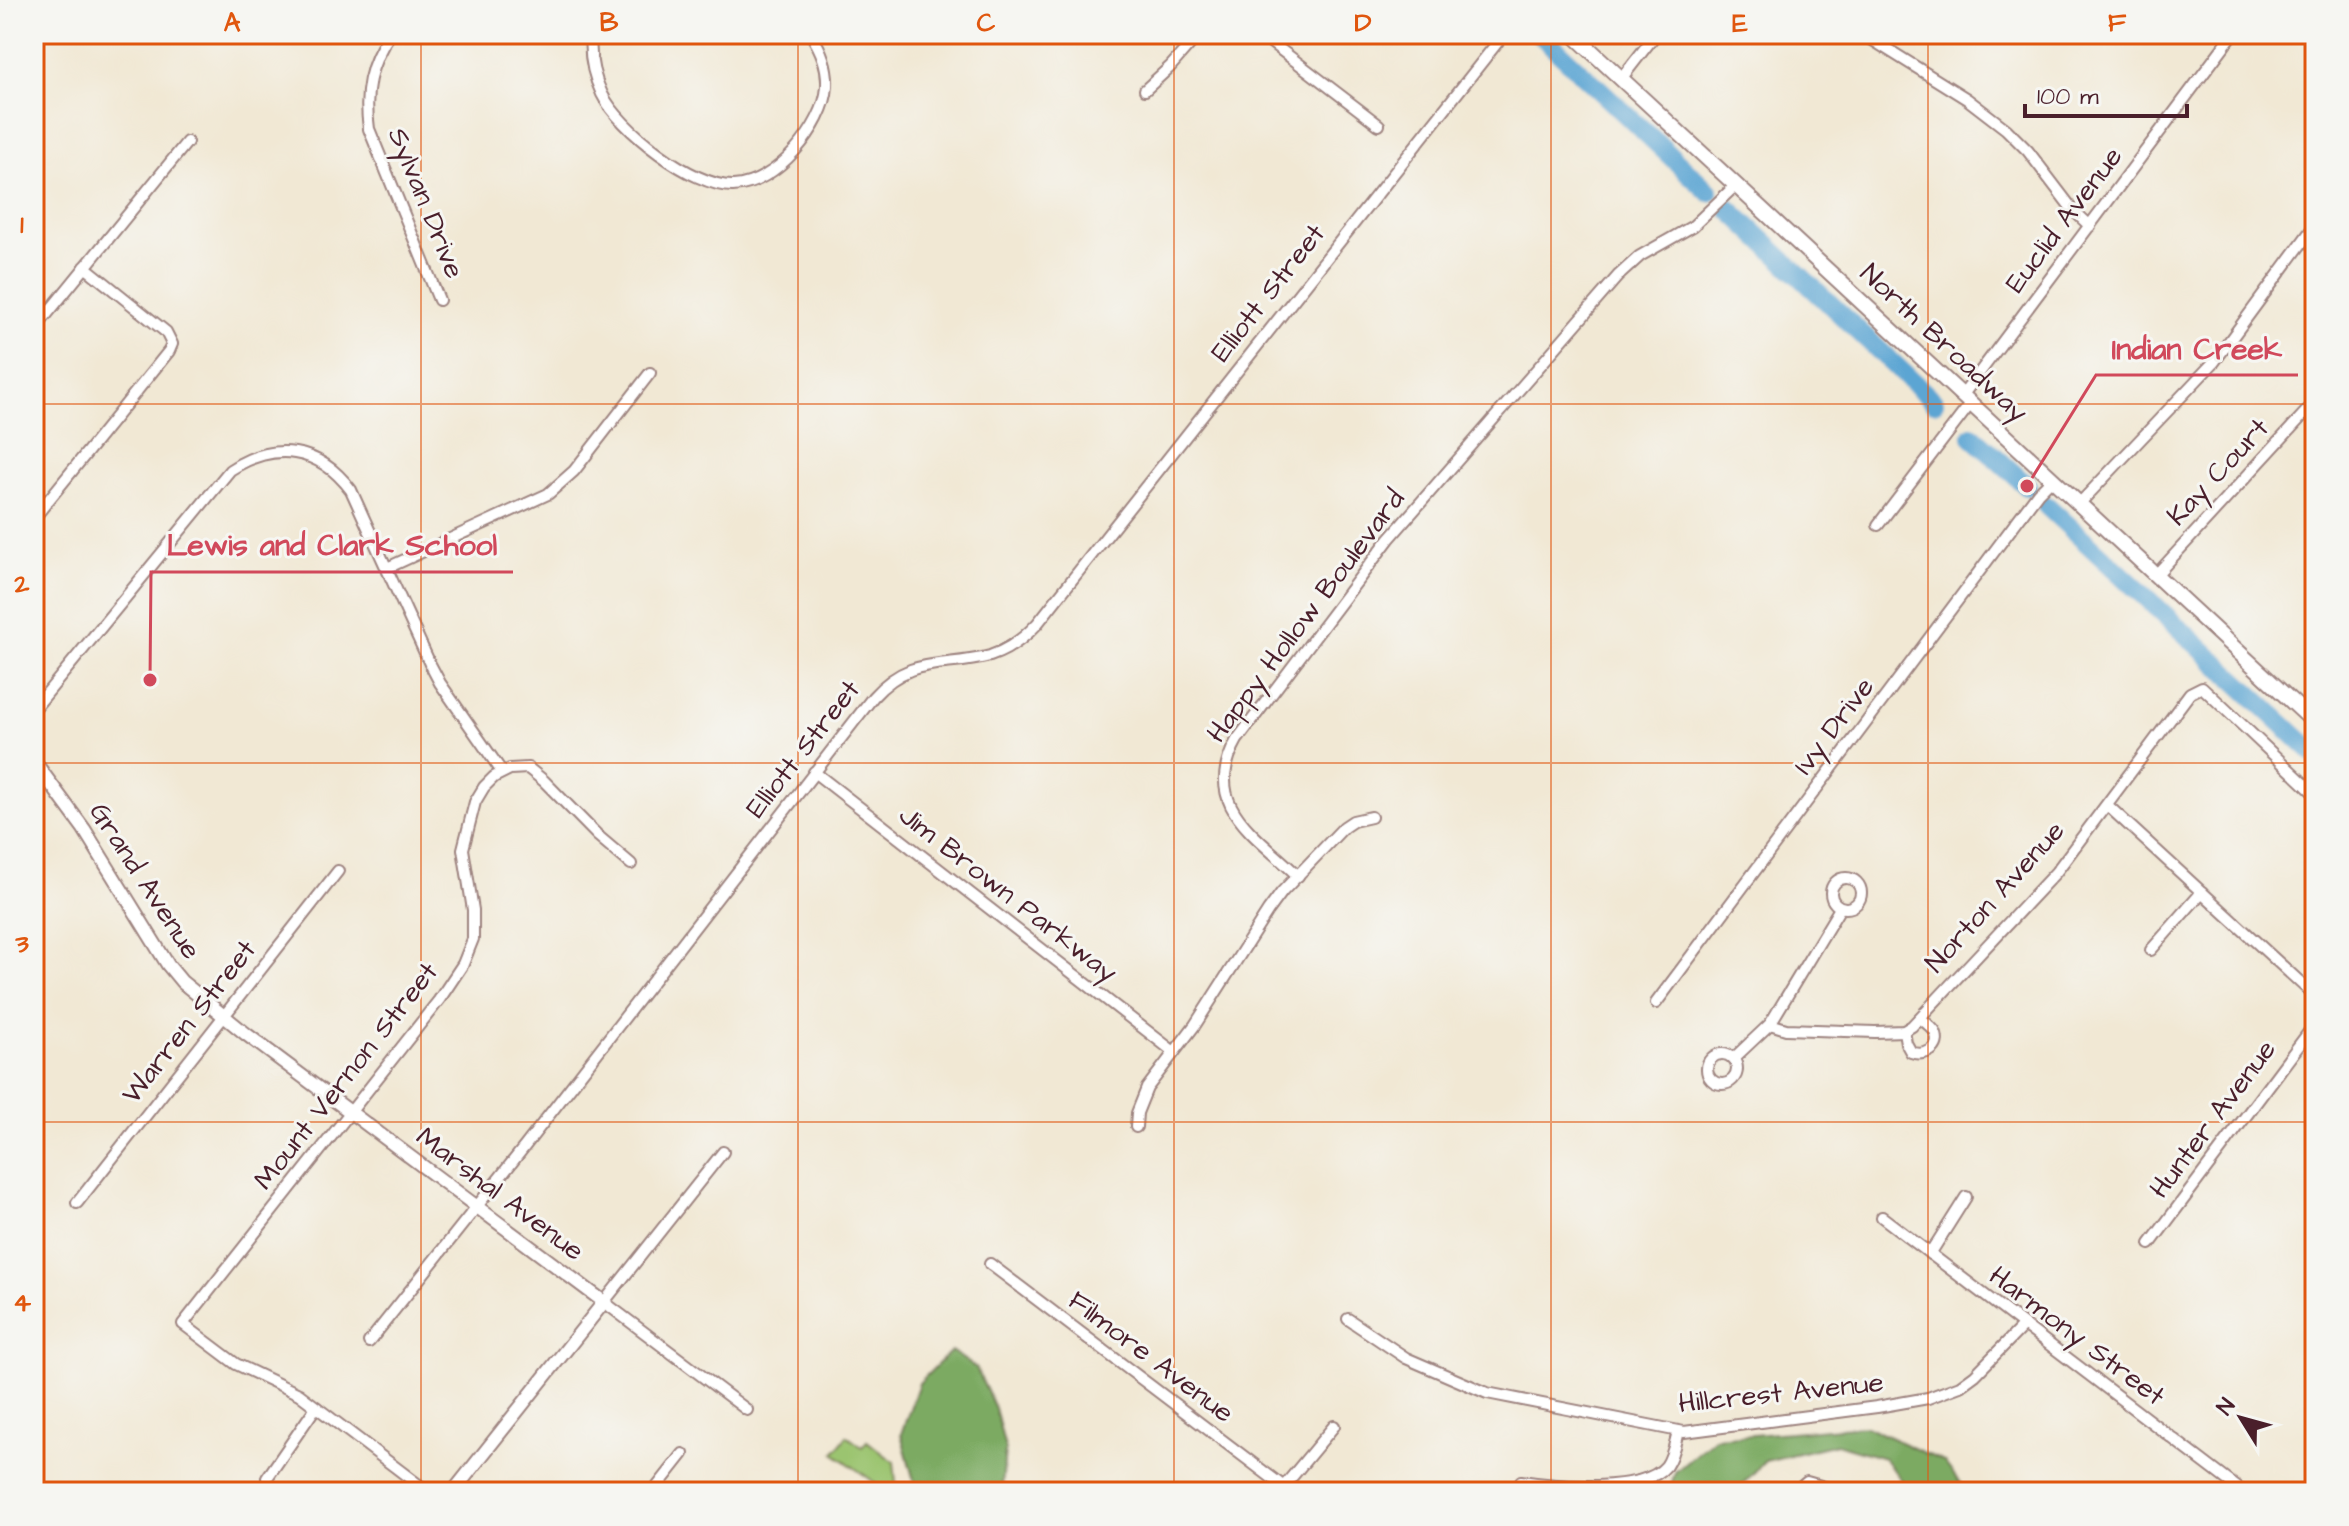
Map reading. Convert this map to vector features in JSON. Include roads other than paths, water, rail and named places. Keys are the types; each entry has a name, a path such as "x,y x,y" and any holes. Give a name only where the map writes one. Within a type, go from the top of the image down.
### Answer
{"main road":[{"name":"North Broadway","path":"1573,34 2315,723"}],"street":[{"name":"Sylvan Drive","path":"390,34 370,72 366,108 369,129 439,300"},
{"path":"591,34 596,79 609,106 621,121 693,176 707,183 734,186 758,181 783,165 817,119 825,101 827,72 822,53 811,34"},
{"path":"1145,90 1199,34"},
{"path":"1260,34 1379,125"},
{"name":"Elliott Street","path":"369,1342 873,697 895,677 922,665 998,653 1014,645 1037,624 1504,34"},
{"path":"1621,79 1656,34"},
{"path":"1863,34 1967,99 2006,129 2090,226"},
{"name":"Euclid Avenue","path":"1878,525 2090,226 2233,34"},
{"path":"34,330 187,142"},
{"name":"Happy Hollow Boulevard","path":"1298,876 1241,821 1227,801 1224,766 1237,740 1389,539 1618,276 1640,256 1693,226 1736,185"},
{"path":"2079,504 2214,362 2315,225"},
{"path":"34,518 172,344 166,332 85,267"},
{"path":"387,568 548,494 574,471 650,373"},
{"name":"Kay Court","path":"2156,575 2315,402"},
{"path":"34,709 230,470 244,461 269,453 310,456 330,467 351,490 440,683 502,772 528,768 631,864"},
{"name":"Ivy Drive","path":"1656,1003 2038,493 2052,479"},
{"name":"Norton Avenue","path":"1904,1031 1920,1018 2056,872 2190,693 2202,687 2315,794"},
{"name":"Grand Avenue","path":"34,761 84,829 168,965 182,982 225,1017"},
{"name":"Mount Vernon Street","path":"316,1407 287,1387 236,1364 183,1324 445,991 468,953 474,929 464,871 465,833 471,812 484,787 502,772"},
{"name":"Jim Brown Parkway","path":"814,772 1174,1052"},
{"path":"2107,805 2315,996"},
{"path":"1136,1127 1141,1100 1209,1004 1268,911 1344,827 1353,821 1371,817"},
{"name":"Warren Street","path":"77,1203 338,871"},
{"path":"2151,950 2202,892"},
{"path":"1733,1059 1770,1024 1840,908"},
{"name":"Marshal Avenue","path":"225,1017 747,1410"},
{"path":"1770,1024 1786,1029 1904,1031 1911,1052 1923,1055 1929,1053 1936,1038 1934,1031 1920,1018"},
{"name":"Hunter Avenue","path":"2150,1244 2315,1024"},
{"path":"453,1492 723,1152"},
{"path":"1930,1254 1966,1197"},
{"name":"Harmony Street","path":"1882,1217 2243,1492"},
{"name":"Filmore Avenue","path":"990,1264 1282,1490"},
{"name":"Hillcrest Avenue","path":"1348,1319 1406,1358 1487,1393 1678,1431 1928,1398 1960,1386 1975,1375 2023,1326"},
{"path":"267,1478 316,1407 428,1492"},
{"path":"1282,1490 1334,1426"},
{"path":"1518,1492 1521,1481 1582,1485 1645,1478 1664,1468 1678,1431"},
{"path":"653,1492 683,1454"},
{"path":"1795,1492 1807,1482 1842,1492"}],"waterway":[{"path":"1540,34 1709,192"},
{"path":"1729,209 1934,402"},
{"path":"1972,436 2027,486"},
{"path":"2047,506 2315,754"}],"place":[{"name":"Indian Creek","path":"2027,486"},
{"name":"Lewis and Clark School","path":"150,680"}]}
